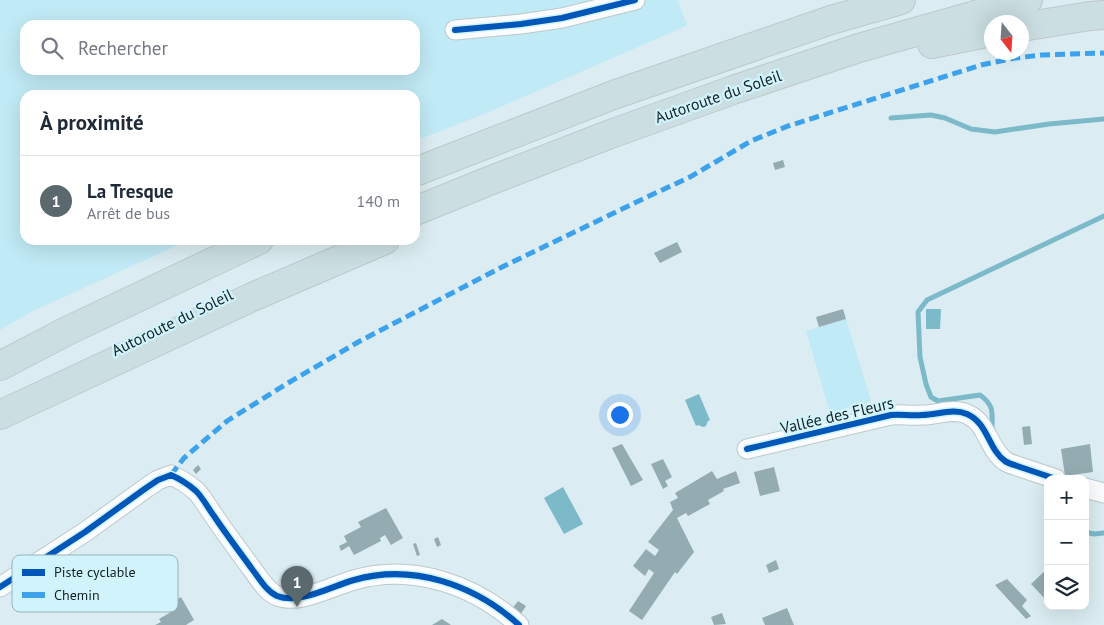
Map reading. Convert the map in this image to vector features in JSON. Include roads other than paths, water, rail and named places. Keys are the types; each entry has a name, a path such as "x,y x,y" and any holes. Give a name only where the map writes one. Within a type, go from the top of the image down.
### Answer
{"highway":[{"path":"420,170 616,94 832,20 901,0"},
{"name":"Autoroute du Soleil","path":"420,209 608,135 742,87 859,48 1028,0"},
{"path":"1029,26 1104,15"},
{"path":"420,226 613,148 739,103 920,46 984,34"},
{"path":"0,366 67,330 248,245"},
{"name":"Autoroute du Soleil","path":"0,411 128,342 336,245"},
{"path":"0,415 250,298 373,245"}],"street":[{"path":"456,30 562,18 635,0"},
{"name":"Vallée des Fleurs","path":"748,449 891,415 919,416 953,411 969,414 977,420 983,426 994,448 1006,462 1044,475"},
{"path":"49,555 158,480 171,475 184,481 198,493 268,590 279,597 286,599 301,598 355,580 394,573 427,576 464,588 480,596 507,614 519,625"},
{"path":"1089,489 1104,493"},
{"path":"0,587 12,579"}],"waterway":[{"path":"891,118 931,115 945,118 971,129 995,132 1049,124 1104,119"},
{"path":"992,430 990,406 980,395 938,401 931,397 920,357 918,312 927,300 1104,216"},
{"path":"1089,533 1104,533"}],"place":[{"name":"La Tresque","path":"297,607"}]}
